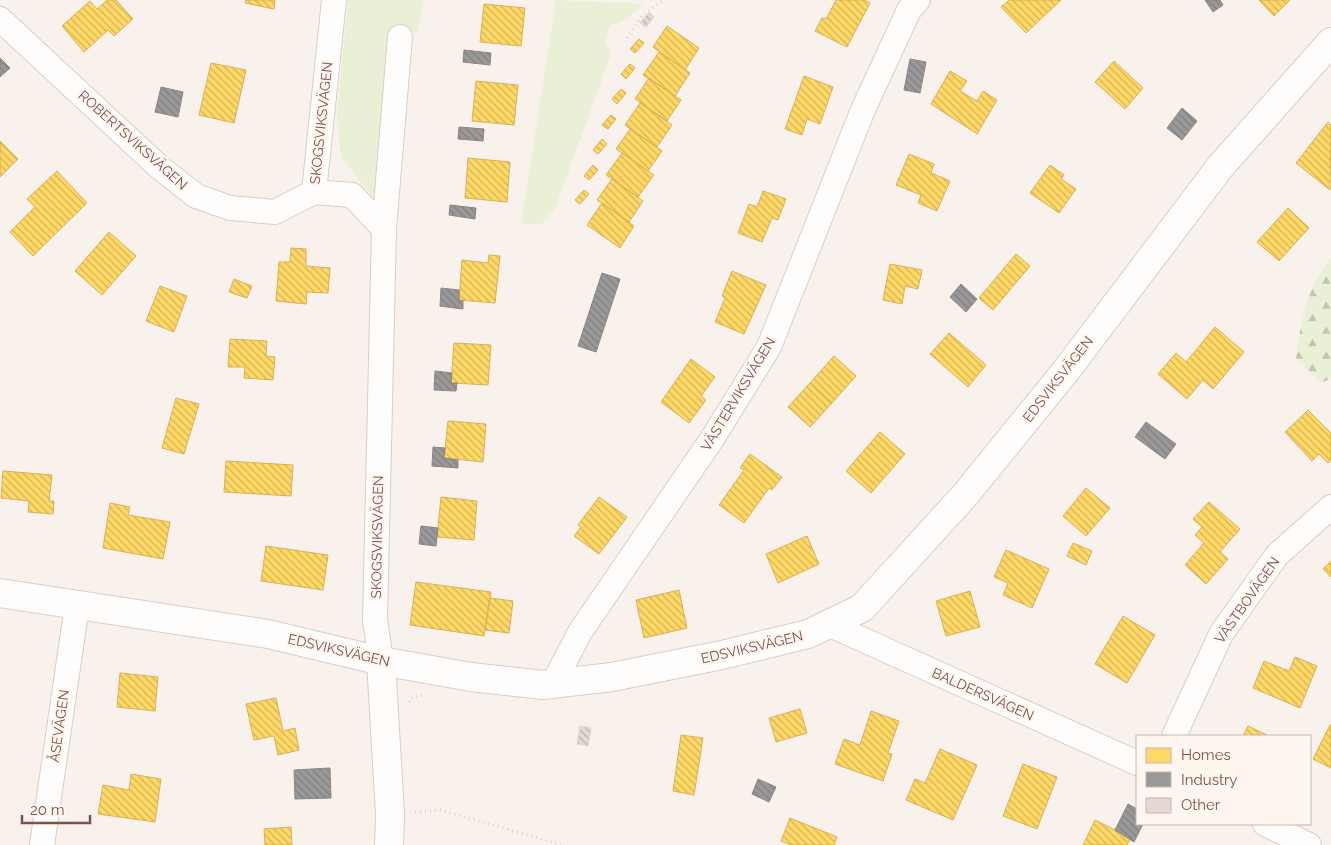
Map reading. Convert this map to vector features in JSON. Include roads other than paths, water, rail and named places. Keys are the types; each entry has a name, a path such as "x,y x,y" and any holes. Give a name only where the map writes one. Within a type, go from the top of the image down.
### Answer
{"street":[{"name":"SKOGSVIKSVÄGEN","path":"334,0 314,192 352,196 384,229"},
{"name":"VÄSTERVIKSVÄGEN","path":"553,684 580,632 712,439 769,347 862,112 909,10 918,0"},
{"name":"ROBERTSVIKSVÄGEN","path":"0,19 158,166 196,196 230,208 275,212 314,192"},
{"name":"SKOGSVIKSVÄGEN","path":"393,844 381,660 375,620 384,229 400,37"},
{"name":"EDSVIKSVÄGEN","path":"0,594 268,634 381,660 471,677 543,686 612,677 722,655 808,634 862,608 965,495 1065,372 1220,167 1331,42"},
{"name":"VÄSTBOVÄGEN","path":"1174,735 1221,634 1277,555 1331,507"},
{"name":"ÅSEVÄGEN","path":"42,845 77,606"},
{"name":"BALDERSVÄGEN","path":"828,624 1136,763"},
{"path":"1267,825 1310,845"}]}
